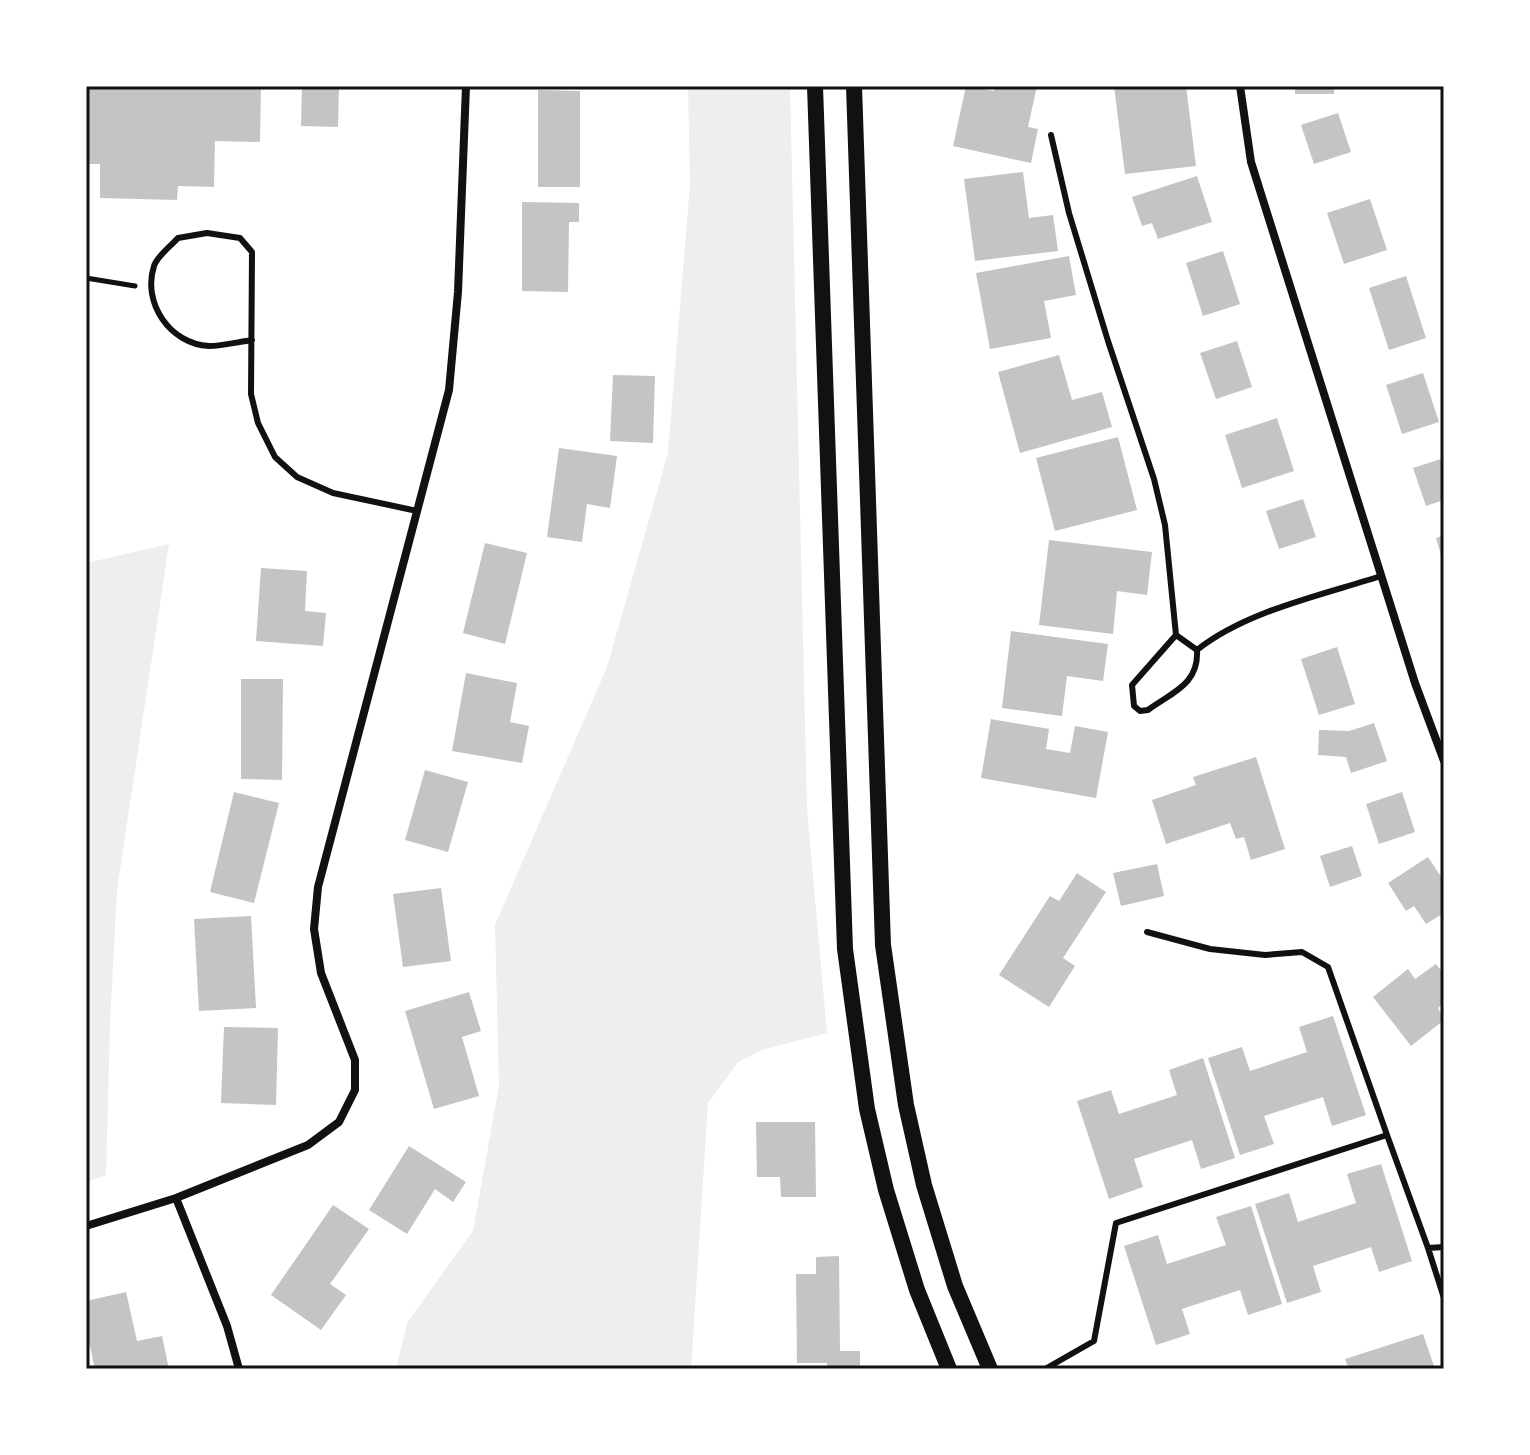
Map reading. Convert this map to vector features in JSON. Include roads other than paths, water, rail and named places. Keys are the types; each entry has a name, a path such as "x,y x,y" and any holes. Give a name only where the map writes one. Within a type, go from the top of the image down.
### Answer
{"main road":[{"path":"815,86 845,949 867,1109 886,1190 917,1290 949,1369"},
{"path":"854,86 883,945 906,1105 924,1185 955,1286 990,1369"}],"street":[{"path":"86,1226 176,1198 308,1145 339,1122 355,1090 355,1060 321,973 314,929 318,887 449,390 458,292 466,86"},
{"path":"1240,86 1251,162 1415,683 1444,761"},
{"path":"176,1198 227,1326 239,1369"}],"lane":[{"path":"1051,135 1069,213 1162,509 1173,581 1176,635 1132,685 1134,706 1140,711 1148,710 1192,678 1198,667 1197,650"},
{"path":"252,340 209,346 182,340 159,317 151,289 154,264 178,238 207,233 240,238 252,252 252,340 251,394 258,423 275,457 297,477 333,493 417,511"},
{"path":"1197,650 1218,633 1259,616 1381,576"},
{"path":"1176,635 1197,650"},
{"path":"1147,932 1210,949 1265,955 1302,952 1328,967 1444,1298"},
{"path":"1045,1369 1094,1341 1116,1223 1387,1135"},
{"path":"1428,1248 1444,1247"}]}
